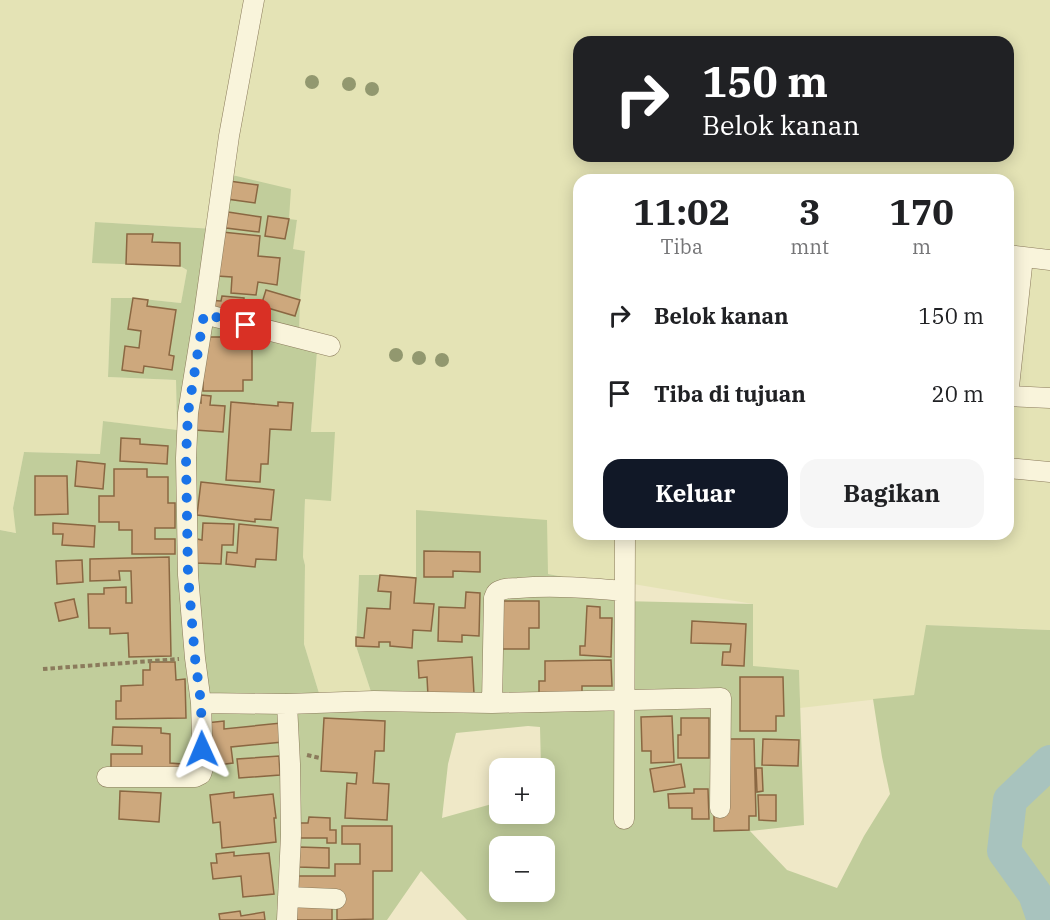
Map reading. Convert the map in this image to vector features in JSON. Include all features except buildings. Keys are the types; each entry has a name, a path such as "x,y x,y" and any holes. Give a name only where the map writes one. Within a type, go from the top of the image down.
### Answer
{"street":[{"path":"107,777 195,777 201,774 203,768 201,703 187,564 188,413 229,136 254,0"},
{"path":"1014,276 1015,256 1050,260"},
{"path":"204,314 330,346"},
{"path":"1014,396 1050,398"},
{"path":"1014,469 1050,472"},
{"path":"624,819 625,540"},
{"path":"492,703 494,598 496,593 507,588 539,586 624,591"},
{"path":"201,703 286,704 374,701 492,703 721,698 720,808"},
{"path":"286,704 291,835 288,920"},
{"path":"288,897 336,899"}],"path":[{"path":"43,669 195,658"}],"green space":[{"path":"0,0 1050,0 1050,630 927,625 914,695 800,708 799,670 753,667 753,604 621,582 580,580 548,574 416,510 416,578 359,575 356,646 374,701 322,703 304,644 305,499 335,433 311,432 318,339 299,335 305,251 292,249 297,221 289,219 215,229 95,222 187,270 181,303 111,298 108,377 176,380 177,431 103,421 101,454 24,452 13,508 17,533 0,530"},
{"path":"228,174 291,189 289,219 297,220 293,249 305,251 299,335 318,338 311,432 335,432 331,501 305,499 304,644 322,703 374,701 356,646 359,575 416,577 416,510 547,520 548,574 580,580 621,601 753,604 753,666 799,670 804,825 750,831 787,870 837,888 864,836 890,794 873,699 914,695 926,625 1050,630 1050,920 467,920 421,871 387,920 0,920 0,530 16,533 13,508 24,452 100,454 103,421 177,430 176,380 108,377 111,298 181,303 187,270 180,266 92,263 95,222 215,229"}],"waterway":[{"path":"1044,920 1035,894 1004,851 1010,800 1050,762"}],"route":[{"path":"202,749 201,703 195,658 186,533 188,413 204,314 246,325"}]}
